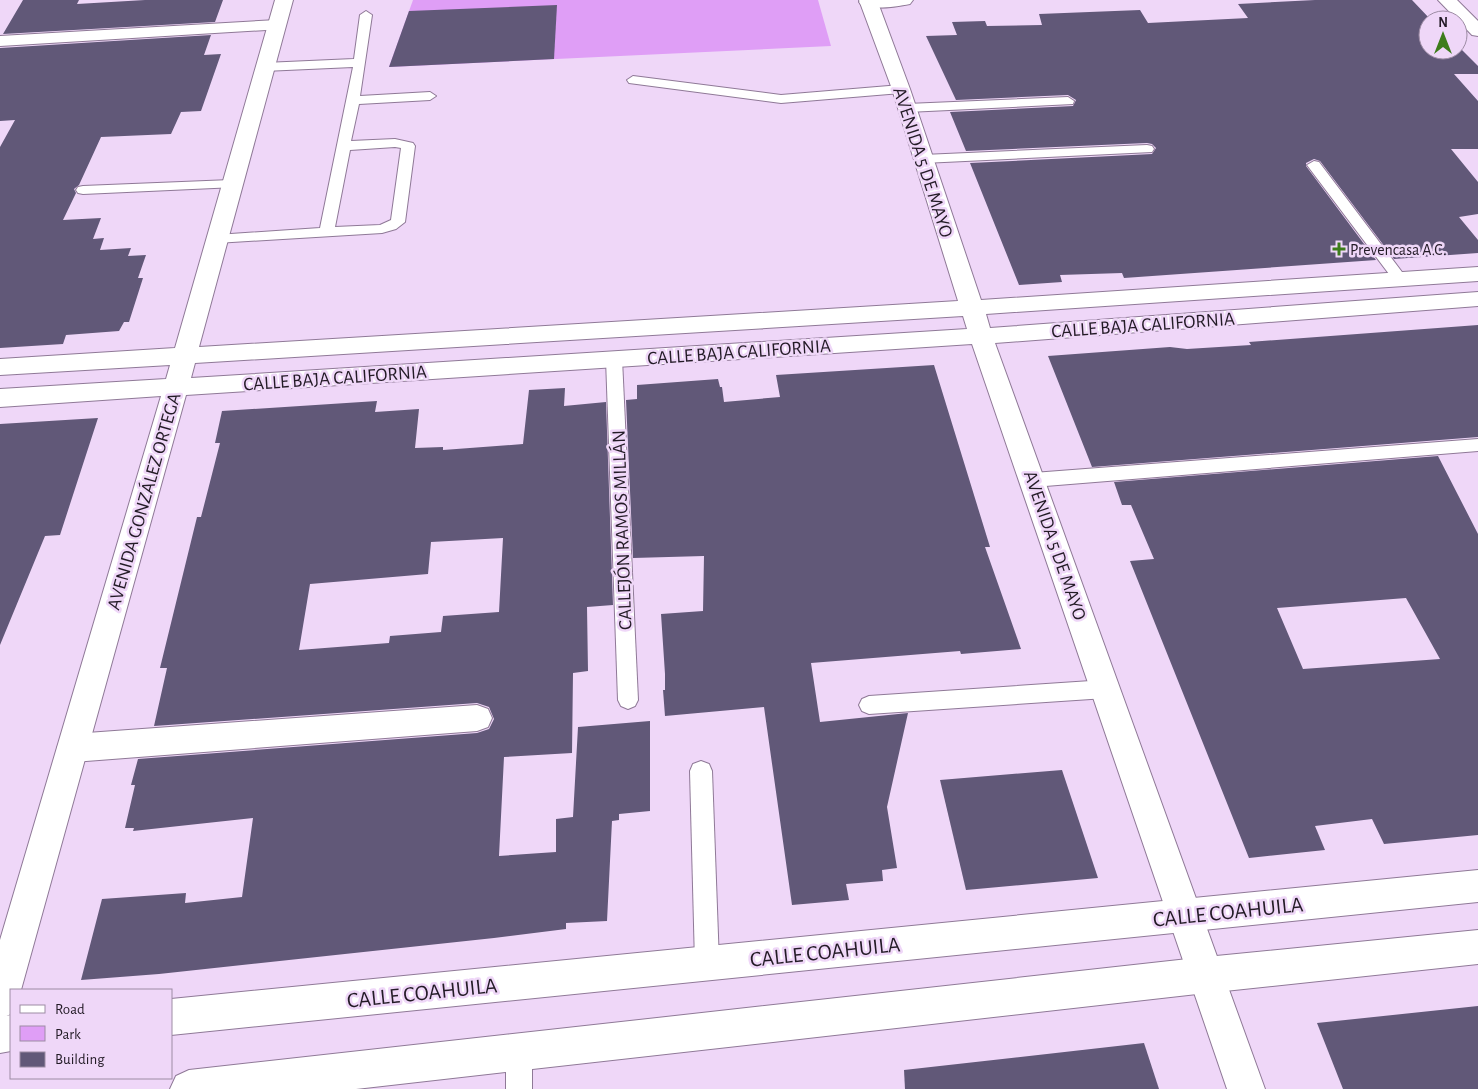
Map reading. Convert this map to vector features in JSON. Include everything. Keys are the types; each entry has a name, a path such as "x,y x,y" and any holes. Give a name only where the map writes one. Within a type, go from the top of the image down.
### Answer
{"street":[{"path":"868,1 904,0"},
{"path":"1447,0 1478,31"},
{"name":"AVENIDA 5 DE MAYO","path":"868,1 904,99 971,308 1246,1089"},
{"path":"0,40 281,12"},
{"name":"AVENIDA GONZÁLEZ ORTEGA","path":"0,1001 281,12"},
{"name":"CALLE BAJA CALIFORNIA","path":"0,367 971,308 1478,274"},
{"name":"CALLE BAJA CALIFORNIA","path":"0,398 981,336 1478,299"},
{"path":"73,748 477,718"},
{"name":"CALLE COAHUILA","path":"172,1017 1478,886"},
{"path":"189,1089 1206,975 1478,947"}],"lane":[{"path":"327,232 360,63 366,15"},
{"path":"264,67 360,63"},
{"path":"633,80 781,99 1068,101"},
{"path":"353,100 430,96"},
{"path":"216,239 382,229 398,222 408,146 395,143 344,146"},
{"path":"923,159 1147,149"},
{"path":"1314,165 1400,279"},
{"path":"83,190 231,184"},
{"name":"CALLEJÓN RAMOS MILLÁN","path":"614,359 628,700"},
{"path":"1033,480 1478,445"},
{"path":"869,705 1106,689"},
{"path":"701,771 707,963"},
{"path":"518,1089 519,1052"}],"green space":[{"path":"413,0 818,0 831,46 389,67"}],"building":[{"path":"23,0 79,0 77,4 145,0 223,0 215,22 3,34"},
{"path":"1315,0 1412,0 1422,10 1418,10 1418,60 1468,60 1468,56 1478,66 1478,74 1454,74 1478,101 1478,149 1451,149 1478,182 1478,214 1459,217 1478,240 1478,253 1394,259 1320,161 1314,159 1306,163 1306,166 1376,260 1124,278 1122,273 1060,275 1062,282 1019,285 970,163 1152,154 1156,148 1152,144 1147,143 966,151 950,112 1073,106 1076,100 1068,95 956,100 926,36 957,35 952,22 985,21 987,26 1042,25 1039,14 1140,10 1148,23 1248,18 1238,4"},
{"path":"557,5 554,59 389,67 409,11"},
{"path":"211,35 204,55 221,54 201,111 181,112 171,134 101,137 79,185 74,189 76,193 63,220 101,218 93,239 104,238 100,250 131,248 128,256 146,255 138,278 143,278 129,322 124,322 119,331 66,335 63,344 0,348 0,147 15,120 0,121 0,48"},
{"path":"1478,325 1478,437 1092,467 1048,356 1170,347 1187,349 1251,345 1249,342"},
{"path":"934,365 990,547 985,547 1021,649 961,654 960,651 811,663 820,722 908,713 887,807 897,868 882,870 883,881 846,884 849,900 792,905 764,707 665,716 663,690 665,690 665,674 661,614 703,611 704,556 633,558 626,400 637,399 637,385 718,379 720,387 722,387 724,402 780,397 776,375"},
{"path":"565,388 564,406 606,402 613,605 587,607 588,671 573,673 572,753 504,757 499,856 556,852 556,819 573,817 578,727 650,721 650,811 619,814 619,820 612,821 607,921 566,923 566,929 494,938 159,974 81,980 102,899 186,893 185,903 242,897 253,818 133,831 134,828 125,828 135,785 131,785 138,759 477,733 489,729 494,719 489,707 477,703 154,726 167,668 160,668 197,517 201,517 220,443 215,443 222,411 377,401 375,412 419,409 415,448 443,447 443,450 523,444 529,390","holes":["503,538 499,612 443,616 441,632 390,636 389,643 299,650 310,584 428,574 431,542"]},
{"path":"98,418 60,535 45,536 0,645 0,424"},
{"path":"1438,456 1478,534 1478,835 1384,844 1372,819 1315,826 1325,850 1249,858 1130,561 1154,559 1131,505 1122,505 1114,482","holes":["1406,598 1440,659 1303,669 1277,608"]},
{"path":"1062,770 1098,878 966,890 940,780"},
{"path":"1478,1006 1478,1089 1343,1089 1317,1023"},
{"path":"1144,1043 1159,1089 905,1089 904,1070"}],"place":[{"name":"Prevencasa A.C.","path":"1339,249"}]}
